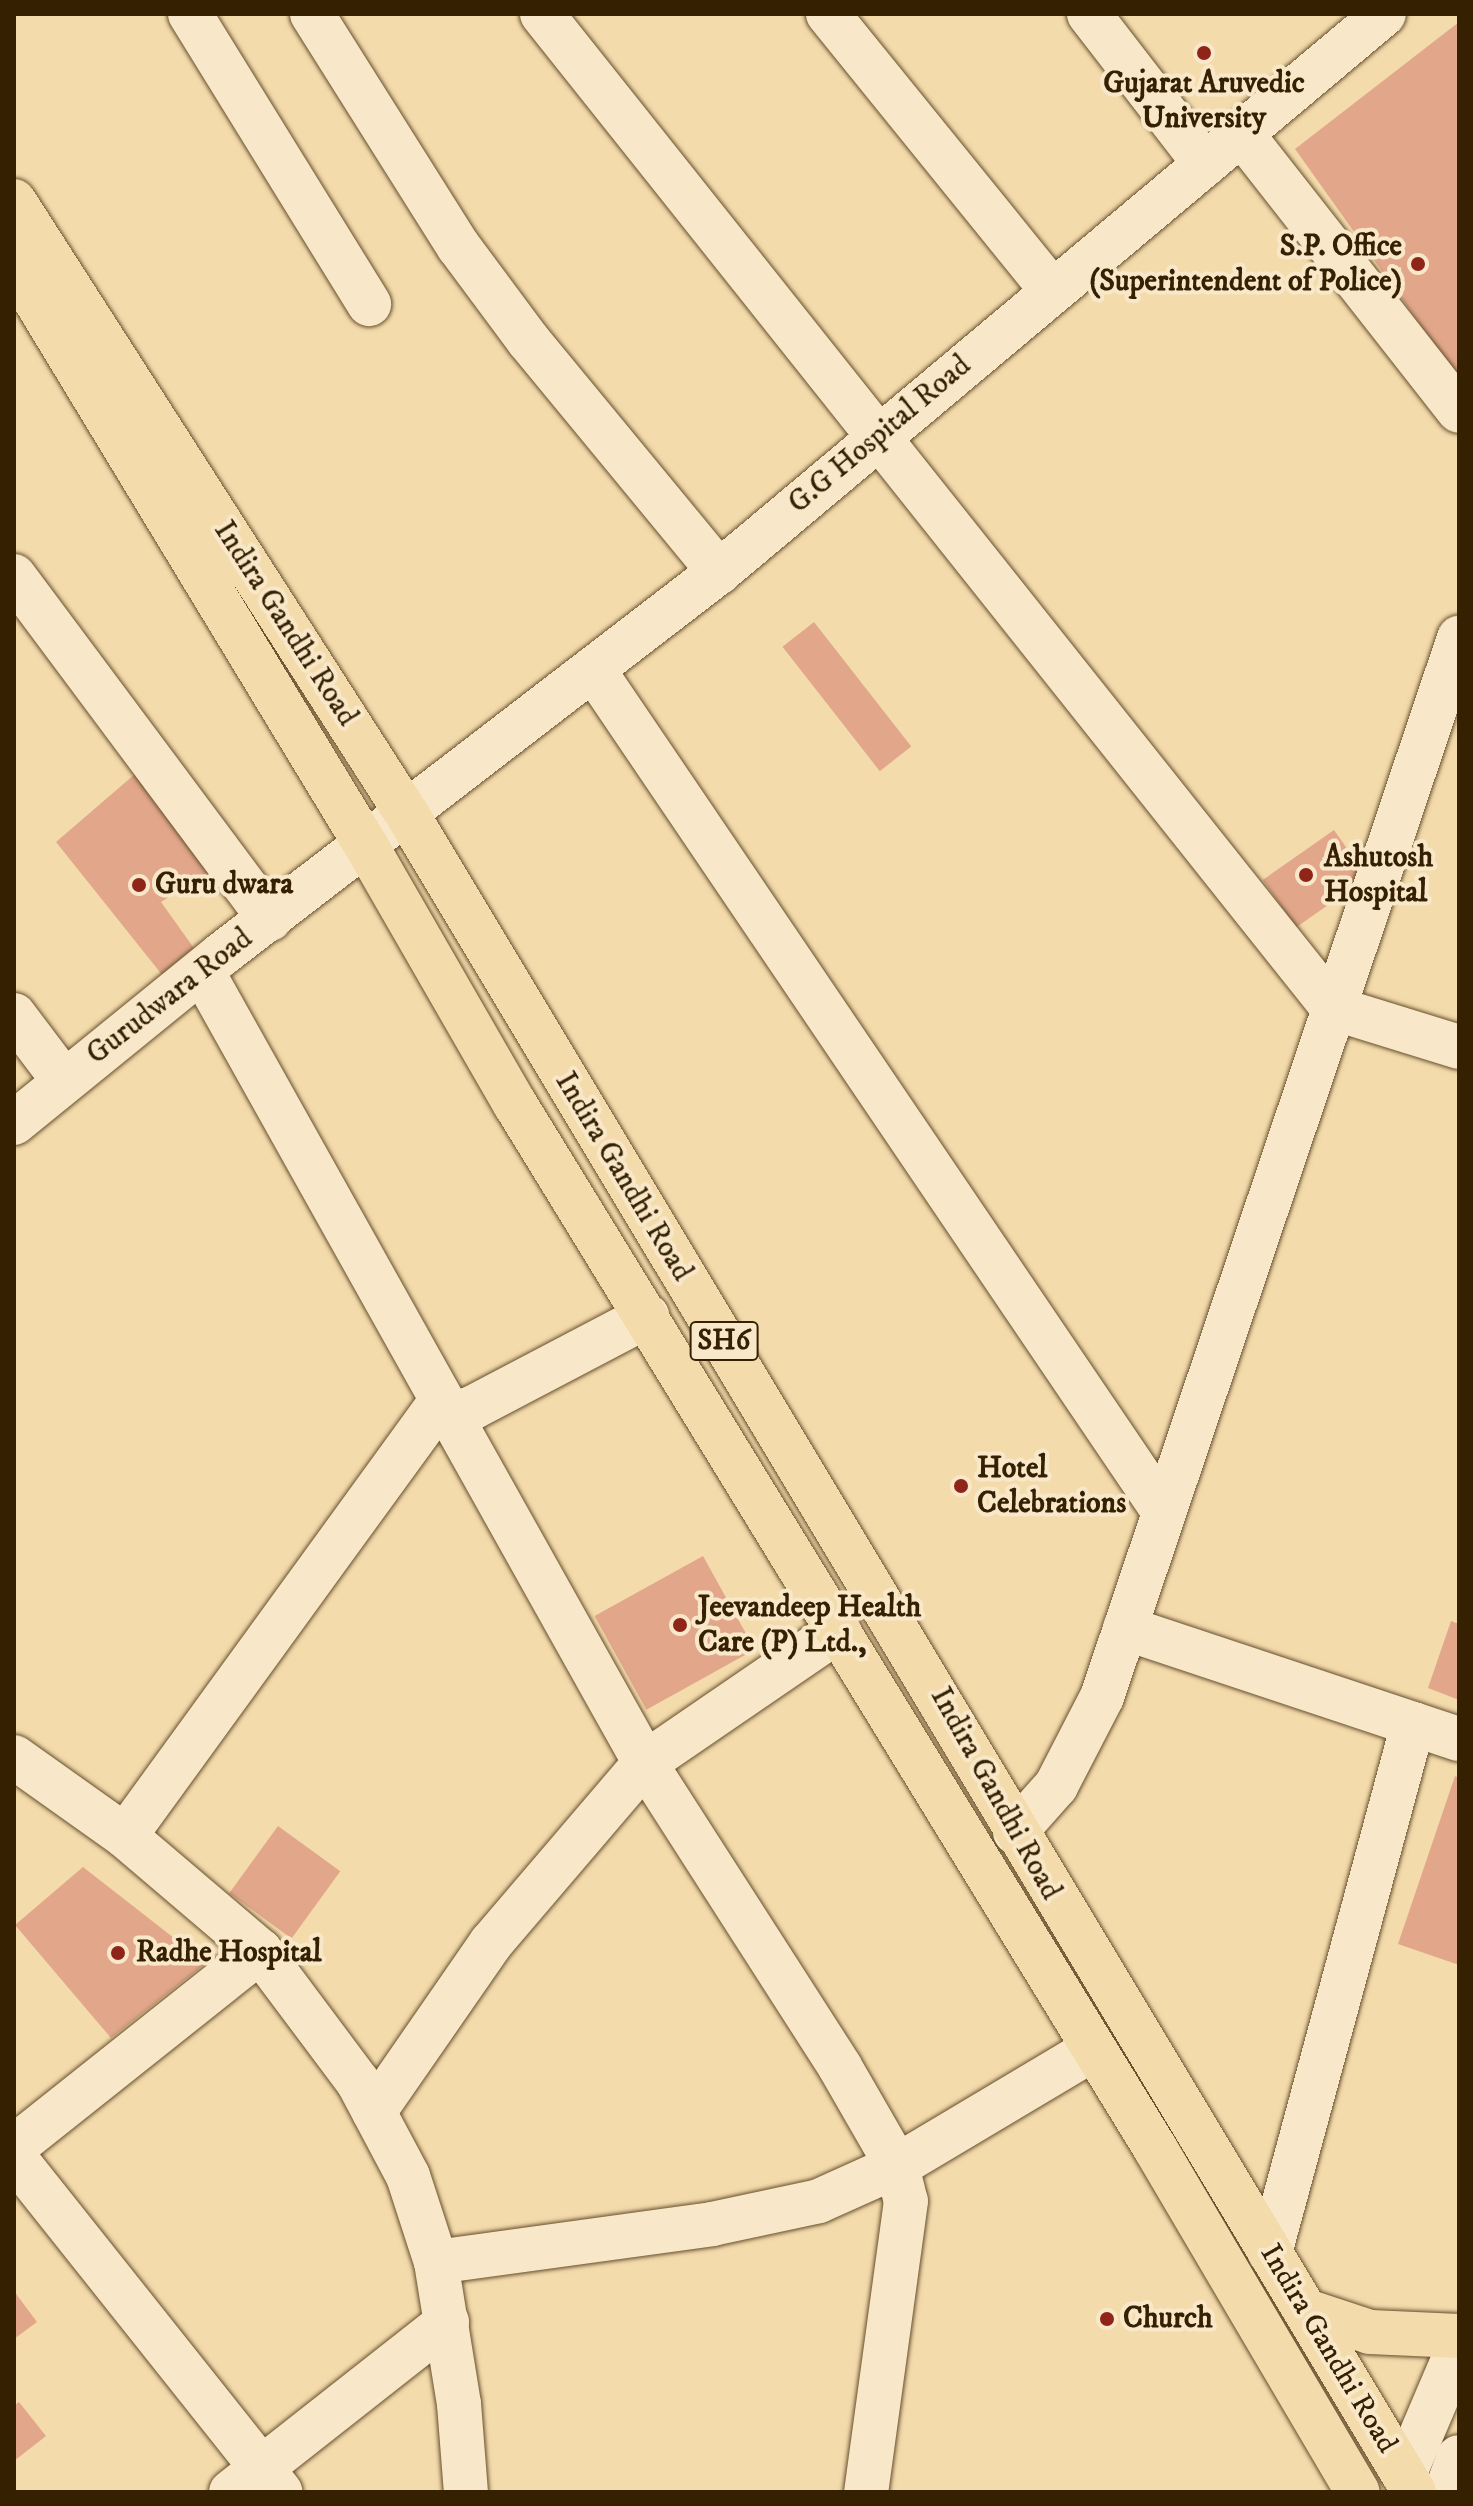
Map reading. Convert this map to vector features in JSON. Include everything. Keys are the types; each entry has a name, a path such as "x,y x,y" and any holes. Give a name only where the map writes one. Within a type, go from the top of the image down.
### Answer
{"main road":[{"name":"Indira Gandhi Road","path":"14,201 407,814 935,1687 1015,1832 1306,2311 1405,2486"},
{"name":"Indira Gandhi Road","path":"14,265 367,847 515,1104 839,1630 1358,2492"},
{"path":"1306,2311 1370,2332 1459,2336"}],"street":[{"path":"190,14 369,304"},
{"path":"312,14 459,247 528,340 719,572"},
{"path":"542,14 1333,1008 1459,1047"},
{"path":"828,14 1052,291"},
{"path":"1089,14 1205,164"},
{"name":"G.G Hospital Road","path":"367,847 719,572 1384,14"},
{"path":"1241,133 1459,411"},
{"path":"14,576 270,919"},
{"path":"1015,1832 1056,1786 1102,1697 1458,643"},
{"path":"593,669 1164,1512"},
{"name":"Gurudwara Road","path":"14,1123 202,971 367,847"},
{"path":"202,971 645,1763 832,2054 897,2166 906,2201 866,2492"},
{"path":"14,1015 64,1081"},
{"path":"444,1408 472,1408 647,1316"},
{"path":"125,1836 444,1408"},
{"path":"1125,1628 1459,1739"},
{"path":"374,2112 491,1943 645,1763 839,1630"},
{"path":"1270,2253 1413,1724"},
{"path":"14,1757 125,1836 260,1951 301,2002 374,2112 408,2176 436,2262 447,2322 466,2492"},
{"path":"14,2147 260,1951"},
{"path":"436,2262 712,2224 819,2201 897,2166 1093,2049"},
{"path":"14,2157 257,2485 447,2322"},
{"path":"1405,2486 1459,2346"},
{"path":"1446,2492 1459,2457"}],"building":[{"name":"S.P. Office (Superintendent of Police)","path":"1459,22 1459,379 1295,149"},
{"path":"814,622 911,747 880,771 782,647"},
{"name":"Guru dwara","path":"135,774 215,868 161,902 201,958 167,981 56,842"},
{"path":"1334,830 1367,878 1296,927 1263,880"},
{"path":"703,1556 755,1650 646,1710 595,1616"},
{"path":"1451,1621 1459,1624 1459,1700 1428,1688"},
{"path":"1455,1776 1459,1778 1459,1965 1398,1944"},
{"path":"278,1826 340,1871 292,1938 229,1893"},
{"path":"83,1867 206,1963 111,2038 15,1925"},
{"path":"14,2291 37,2322 14,2339"},
{"path":"19,2402 46,2436 14,2461 14,2406"}],"place":[{"name":"Gujarat Aruvedic University","path":"1204,53"},
{"name":"S.P. Office (Superintendent of Police)","path":"1418,264"},
{"name":"Ashutosh Hospital","path":"1306,875"},
{"name":"Guru dwara","path":"139,885"},
{"name":"Hotel Celebrations","path":"961,1486"},
{"name":"Jeevandeep Health Care (P) Ltd.,","path":"680,1625"},
{"name":"Radhe Hospital","path":"118,1953"},
{"name":"Church","path":"1107,2319"}]}
